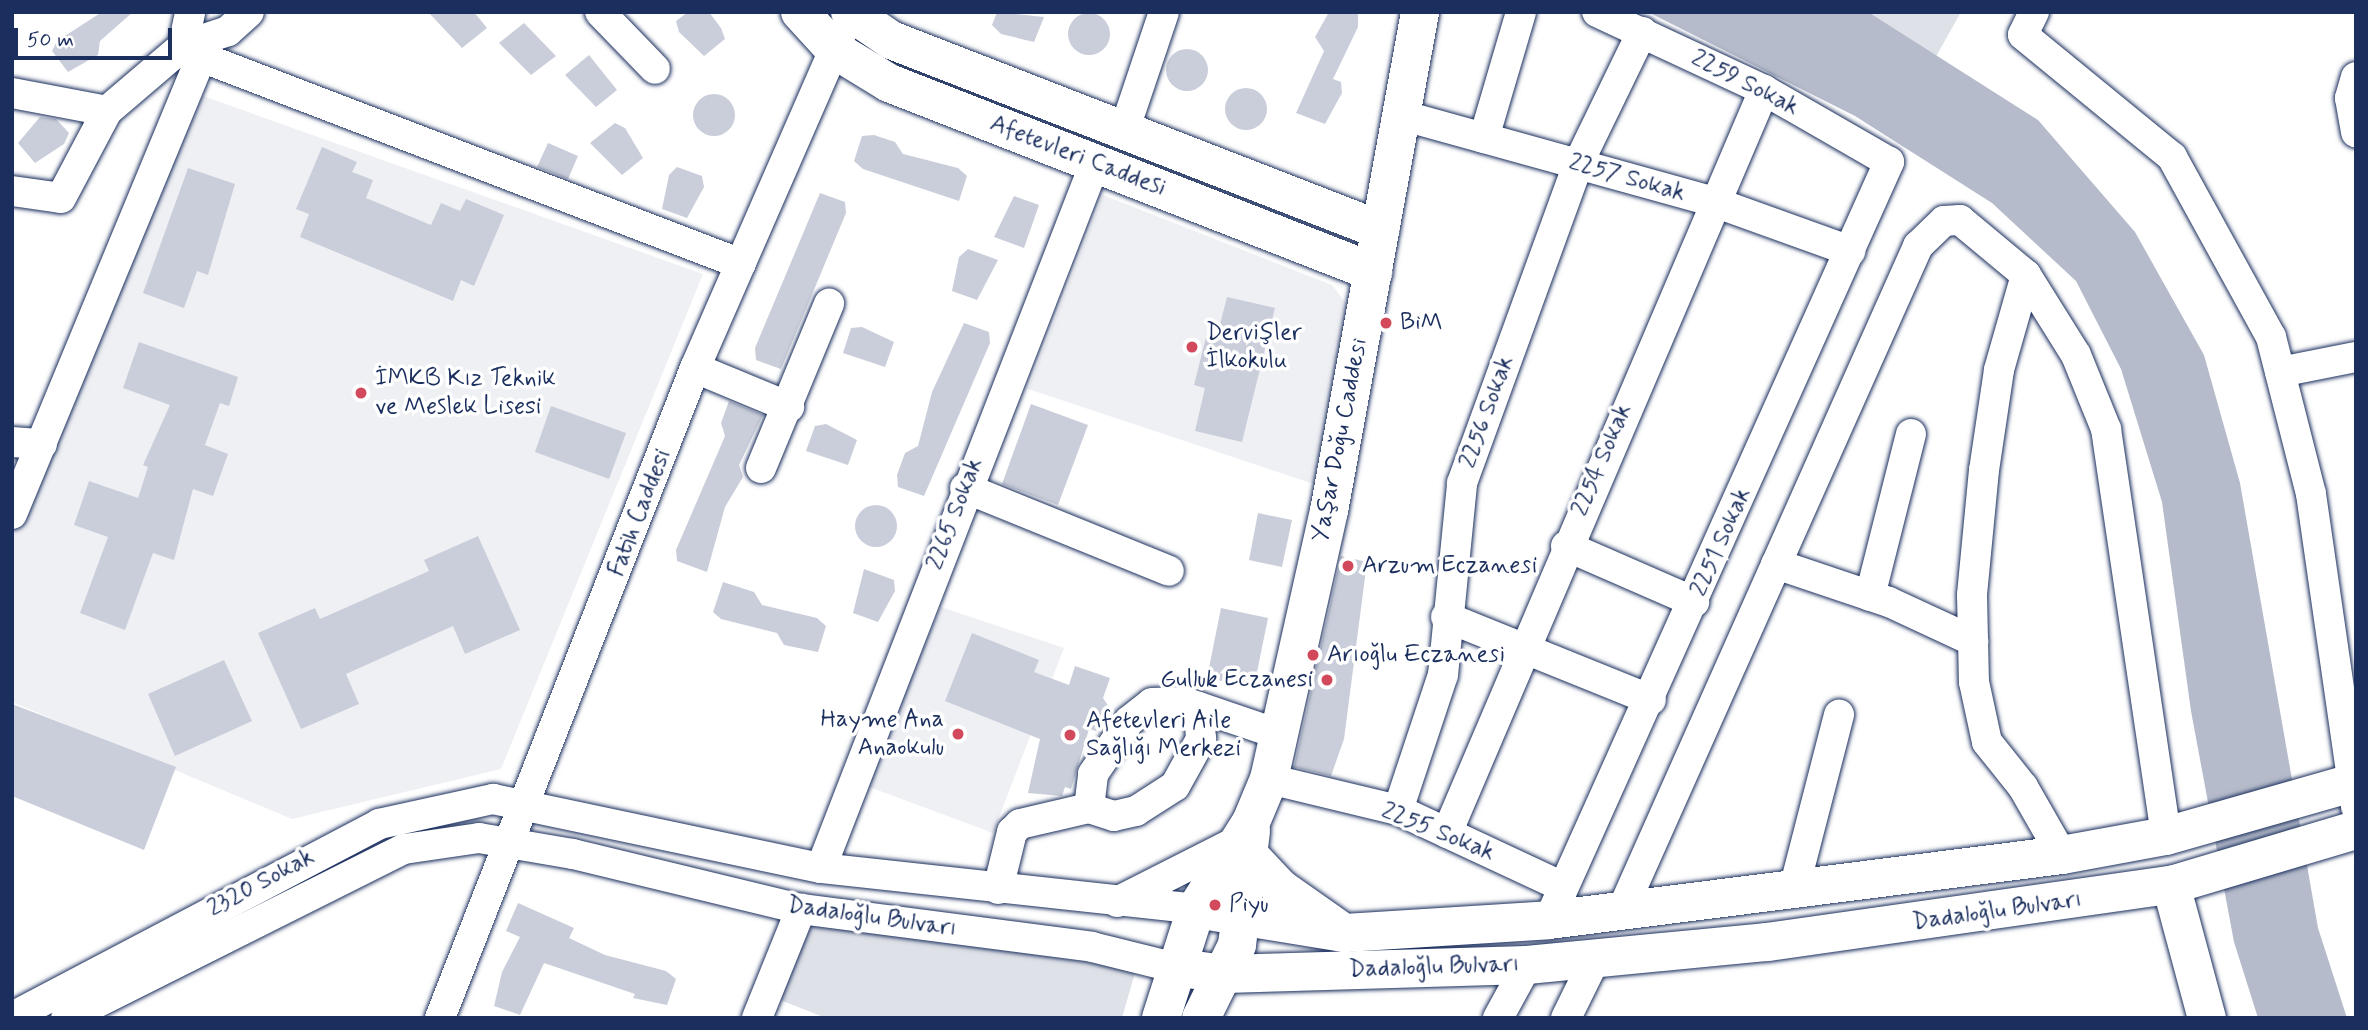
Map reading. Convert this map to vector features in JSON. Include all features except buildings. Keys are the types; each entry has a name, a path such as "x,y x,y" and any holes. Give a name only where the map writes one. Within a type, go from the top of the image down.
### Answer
{"main road":[{"name":"Afetevleri Caddesi","path":"800,12 835,50 890,83 1373,272"},
{"name":"Afetevleri Caddesi","path":"850,12 891,40 1125,128 1380,230"},
{"name":"Yaşar Doğu Caddesi","path":"1247,839 1269,779 1329,511 1420,12"},
{"name":"Dadaloğlu Bulvarı","path":"1196,909 1345,933 1556,903 1623,908 2062,855 2180,832 2346,791"},
{"name":"Dadaloğlu Bulvarı","path":"1173,967 1225,974 1594,961 2185,881 2344,834"},
{"path":"1160,1018 1173,967 1196,909 1247,839"},
{"path":"1201,1018 1225,974 1242,916 1247,839"},
{"path":"1247,839 1280,888 1345,933"},
{"path":"2185,881 2207,1018"}],"street":[{"path":"12,514 42,444 195,49 190,12"},
{"path":"12,191 61,198 107,111 249,12"},
{"path":"600,12 655,69"},
{"name":"Fatih Caddesi","path":"440,1018 527,805 695,368 850,12"},
{"path":"1125,128 1164,12"},
{"path":"1484,138 1521,12"},
{"name":"2259 Sokak","path":"1597,12 1763,90 1889,162"},
{"path":"2034,12 2023,35 2172,156 2271,337 2311,494 2346,791"},
{"name":"2256 Sokak","path":"1398,810 1443,675 1446,617 1462,483 1578,164 1642,32"},
{"path":"195,49 741,264"},
{"path":"2356,77 2350,98 2356,132"},
{"name":"2254 Sokak","path":"1447,833 1566,546 1763,90"},
{"path":"12,93 107,111"},
{"name":"2257 Sokak","path":"1401,115 1714,202 1850,251"},
{"name":"2251 Sokak","path":"1556,903 1651,700 1889,162"},
{"name":"2265 Sokak","path":"821,867 965,488 1095,163"},
{"path":"1623,908 1918,246 1944,221 1960,220 2026,275 2076,355 2106,429 2180,832"},
{"path":"2026,275 1998,370 1984,470 1973,641 1987,742 2023,787 2062,855"},
{"path":"761,468 789,407 829,304"},
{"path":"2280,372 2356,357"},
{"path":"695,368 789,407"},
{"path":"1870,596 1911,434"},
{"path":"12,442 42,444"},
{"path":"965,488 1169,571"},
{"path":"1566,546 1694,603"},
{"path":"1776,564 1870,596 1973,641"},
{"path":"1446,617 1651,700"},
{"path":"1088,808 1093,774 1135,714 1169,700 1199,707 1278,734"},
{"path":"998,889 1016,827 1088,808 1114,816 1136,811 1175,786 1201,739 1199,707"},
{"path":"1795,886 1839,715"},
{"name":"2255 Sokak","path":"1269,779 1398,810 1447,833 1556,903"},
{"name":"2320 Sokak","path":"12,1017 379,824 493,799 527,805"},
{"name":"Dadaloğlu Bulvarı","path":"527,805 821,867 998,889 1196,909"},
{"path":"1117,902 1247,839"},
{"name":"Dadaloğlu Bulvarı","path":"512,840 801,909 1092,947 1173,967"},
{"name":"2320 Sokak","path":"66,1018 404,849 512,840"},
{"path":"757,1018 801,909"},
{"path":"1566,1018 1594,961"},
{"path":"1498,1018 1527,965"}],"shaded area":[{"path":"1817,12 1961,12 1929,69"},
{"name":"İMKB Kız Teknik ve Meslek Lisesi","path":"203,96 703,274 501,769 292,819 12,702 12,512"},
{"name":"Dervişler İlkokulu","path":"1103,195 1332,285 1348,306 1314,484 1028,389"},
{"name":"Hayme Ana Anaokulu","path":"941,607 1064,648 993,833 864,785"},
{"path":"808,922 1136,969 1122,1018 826,1018 770,996"}],"water":[{"path":"1648,12 1868,12 2038,120 2135,232 2204,355 2240,483 2318,928 2347,1018 2258,1018 2234,942 2191,711 2162,502 2121,369 2076,281 1992,203 1855,116"}],"place":[{"name":"BiM","path":"1386,323"},
{"name":"Dervişler İlkokulu","path":"1192,347"},
{"name":"İMKB Kız Teknik ve Meslek Lisesi","path":"361,393"},
{"name":"Arzum Eczanesi","path":"1348,566"},
{"name":"Arıoğlu Eczanesi","path":"1313,655"},
{"name":"Gulluk Eczanesi","path":"1327,680"},
{"name":"Hayme Ana Anaokulu","path":"958,734"},
{"name":"Afetevleri Aile Sağlığı Merkezi","path":"1070,735"},
{"name":"Piyu","path":"1215,905"}]}
